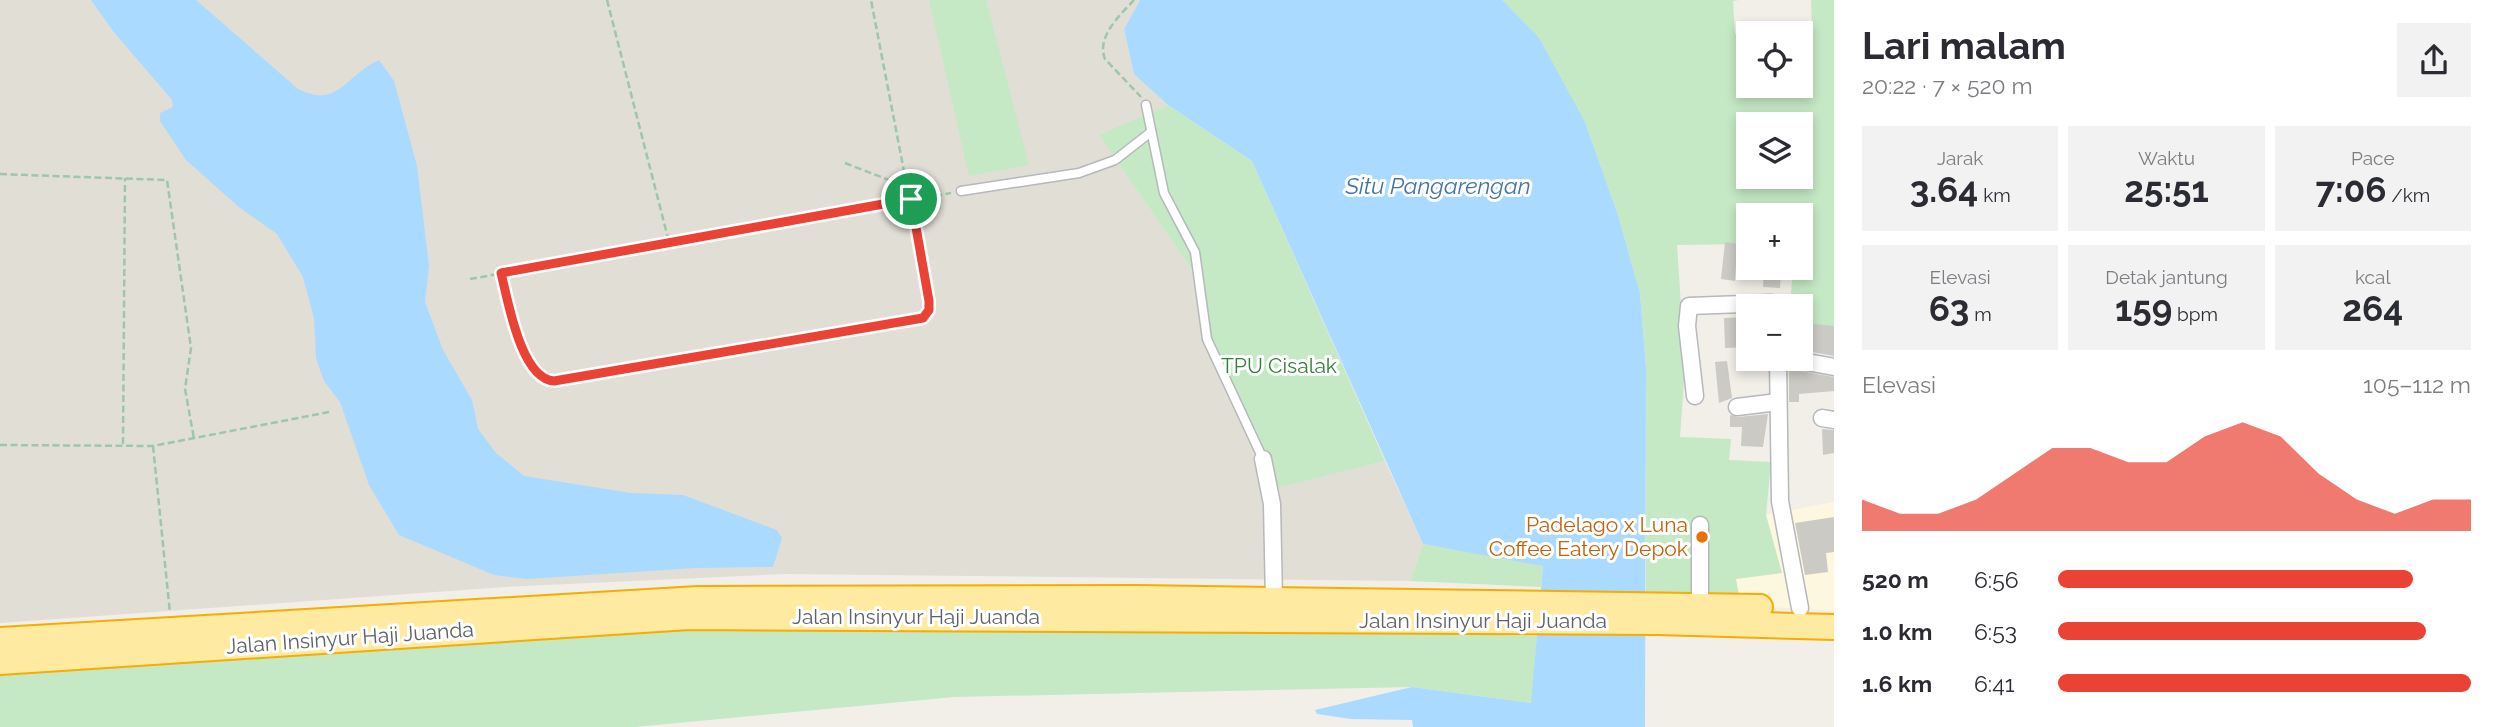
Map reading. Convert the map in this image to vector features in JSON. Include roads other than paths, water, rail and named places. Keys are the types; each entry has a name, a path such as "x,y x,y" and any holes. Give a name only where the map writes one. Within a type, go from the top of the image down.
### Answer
{"highway":[{"name":"Jalan Insinyur Haji Juanda","path":"0,640 687,600 1659,613 1834,626"},
{"name":"Jalan Insinyur Haji Juanda","path":"0,662 689,617 1137,608 1274,600 1498,611"},
{"name":"Jalan Insinyur Haji Juanda","path":"1659,613 1700,605 1834,610"}],"street":[{"path":"1695,396 1687,326 1689,306 1736,304"},
{"path":"1813,363 1834,367"},
{"path":"1778,371 1780,501 1800,608"},
{"path":"1737,407 1778,402"},
{"path":"1263,459 1272,504 1274,600"},
{"path":"1700,525 1700,605"}],"lane":[{"path":"1146,105 1164,193 1195,252 1207,339 1263,459"},
{"path":"961,191 1079,173 1115,160 1151,132"}],"water":[{"path":"91,0 196,0 298,89 312,94 332,93 379,60 394,81 417,166 429,266 425,302 443,350 472,400 478,429 496,453 524,476 631,493 683,495 777,530 782,538 773,567 695,568 527,579 494,575 399,535 369,485 340,402 324,381 316,358 314,318 303,277 277,234 240,208 186,160 160,121 160,113 173,107 172,100 113,31"},
{"name":"Situ Pangarengan","path":"1140,0 1502,0 1539,38 1585,122 1618,215 1640,293 1646,367 1645,727 1413,727 1412,720 1351,719 1317,714 1315,710 1412,687 1531,703 1543,566 1423,544 1252,161 1168,105 1134,74 1124,29"}],"place":[{"name":"Padelago x Luna Coffee Eatery Depok","path":"1702,537"}],"park label":[{"name":"TPU Cisalak","path":"1279,366"}]}
